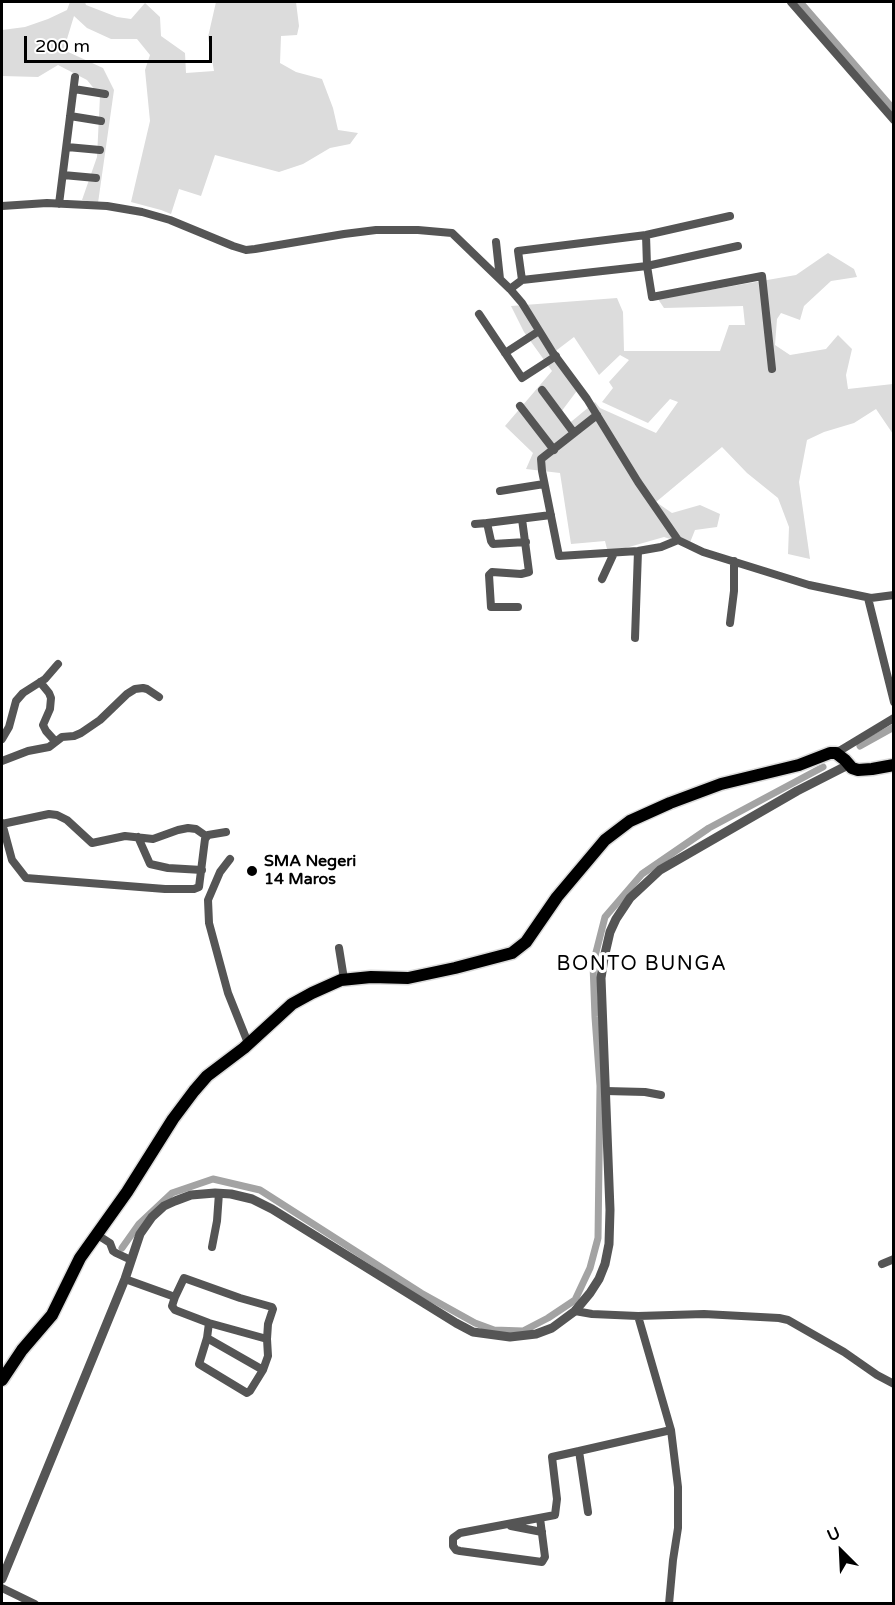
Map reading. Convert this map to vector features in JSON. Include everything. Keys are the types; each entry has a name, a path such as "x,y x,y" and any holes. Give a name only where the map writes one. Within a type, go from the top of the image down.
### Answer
{"main road":[{"path":"2,1380 17,1355 52,1315 80,1258 127,1192 173,1119 198,1086 292,1004 344,980 371,977 408,978 507,955 526,942 557,897 605,840 624,824 670,803 721,784 799,765 826,754 836,753 852,768 867,770 894,765"}],"street":[{"path":"791,2 894,120"},
{"path":"60,204 75,77"},
{"path":"74,89 105,94"},
{"path":"70,117 102,121"},
{"path":"67,147 100,150"},
{"path":"63,175 96,178"},
{"path":"2,206 35,203 107,206 142,212 178,223 246,250 376,230 447,232 454,235 510,289 524,307 678,540 703,552 809,585 868,598 894,595"},
{"path":"522,280 518,251 646,235 730,216"},
{"path":"646,235 647,266 652,297 762,276 772,369"},
{"path":"496,242 500,279"},
{"path":"510,289 522,280 647,266 738,246"},
{"path":"479,314 522,378 556,356"},
{"path":"505,353 539,331"},
{"path":"542,390 574,433"},
{"path":"520,406 554,450"},
{"path":"597,415 541,459 544,484 560,556 638,551 661,547 678,540"},
{"path":"500,491 544,484"},
{"path":"476,524 551,515"},
{"path":"518,607 491,607 489,575 492,572 528,573 530,570 522,519"},
{"path":"487,522 493,544 526,542"},
{"path":"635,638 638,551"},
{"path":"603,579 614,553"},
{"path":"730,623 734,591 734,561"},
{"path":"868,598 894,702"},
{"path":"2,739 9,727 16,701 23,693 49,676 58,664"},
{"path":"40,682 51,698 50,709 43,725 55,741"},
{"path":"2,761 28,751 49,747 62,736 74,736 81,733 100,720 135,689 147,689 159,697"},
{"path":"836,753 894,718"},
{"path":"2,1579 125,1279 124,1256 148,1221 164,1206 183,1197 219,1193 245,1197 266,1205 473,1332 508,1337 536,1334 552,1328 575,1311 599,1278 609,1245 610,1210 602,967 612,927 623,908 637,891 660,870 797,791 848,765"},
{"path":"206,836 200,885 197,889 165,889 28,879 22,875 12,860 2,823 53,814 67,820 92,843 125,836 153,838 178,830 194,828 206,836 226,832"},
{"path":"138,837 150,864 168,868 202,870"},
{"path":"230,860 220,872 208,900 209,923 228,993 248,1043"},
{"path":"339,948 344,980"},
{"path":"606,1091 661,1095"},
{"path":"212,1247 219,1193"},
{"path":"96,1234 111,1243 113,1251 124,1256"},
{"path":"882,1264 894,1259"},
{"path":"209,1323 200,1364 245,1392 250,1391 263,1370 268,1356 268,1324 272,1307 184,1278 172,1305 174,1310 209,1323 267,1339"},
{"path":"125,1279 175,1298"},
{"path":"575,1311 638,1316 704,1314 783,1319 844,1352 894,1384"},
{"path":"638,1316 671,1430 678,1486 678,1528 669,1604"},
{"path":"207,1338 263,1370"},
{"path":"540,1518 545,1557 542,1562 460,1551 453,1546 453,1538 457,1534 540,1518 553,1516 556,1513 557,1499 552,1457 671,1430"},
{"path":"579,1451 588,1512"},
{"path":"504,1525 542,1532"},
{"path":"2,1588 35,1604"}],"shaded area":[{"path":"70,2 85,2 86,5 117,17 131,19 145,3 160,17 161,36 185,53 186,73 214,71 208,37 216,2 296,2 299,26 297,35 281,36 280,63 296,72 322,79 333,108 338,130 358,133 350,144 330,148 303,164 279,172 215,155 201,196 179,189 171,214 131,202 150,121 145,70 150,55 137,39 111,39 87,28 74,16 66,51 103,68 114,90 98,203 82,200 97,157 100,96 87,80 58,65 38,77 2,76 2,30 25,27 48,19 67,10"},
{"path":"828,253 854,269 857,277 831,281 804,306 800,320 781,313 777,319 775,345 790,355 826,349 838,335 852,349 846,375 848,389 893,384 893,434 876,409 854,423 807,440 799,482 810,559 788,554 789,527 778,498 747,473 722,447 656,502 672,513 700,505 720,514 717,527 695,530 689,545 664,537 608,553 605,541 571,544 560,473 526,469 533,453 505,426 552,371 524,332 511,306 617,298 623,312 624,351 720,351 729,325 745,325 743,306 664,308 658,299 796,275","holes":["574,337 599,375 620,355 629,360 609,382 613,388 602,402 648,423 670,399 678,402 656,433 600,408 595,402 566,426 558,416 579,388 553,353"]}],"waterway":[{"path":"800,2 894,110"},
{"path":"860,746 894,727"},
{"path":"122,1248 139,1224 172,1193 213,1179 260,1190 421,1293 475,1323 494,1330 523,1331 575,1300 590,1268 598,1238 600,1086 593,964 605,917 642,874 709,828 823,767"}],"place":[{"name":"SMA Negeri 14 Maros","path":"252,871"}],"district":[{"name":"BONTO BUNGA","path":"642,965"}]}
